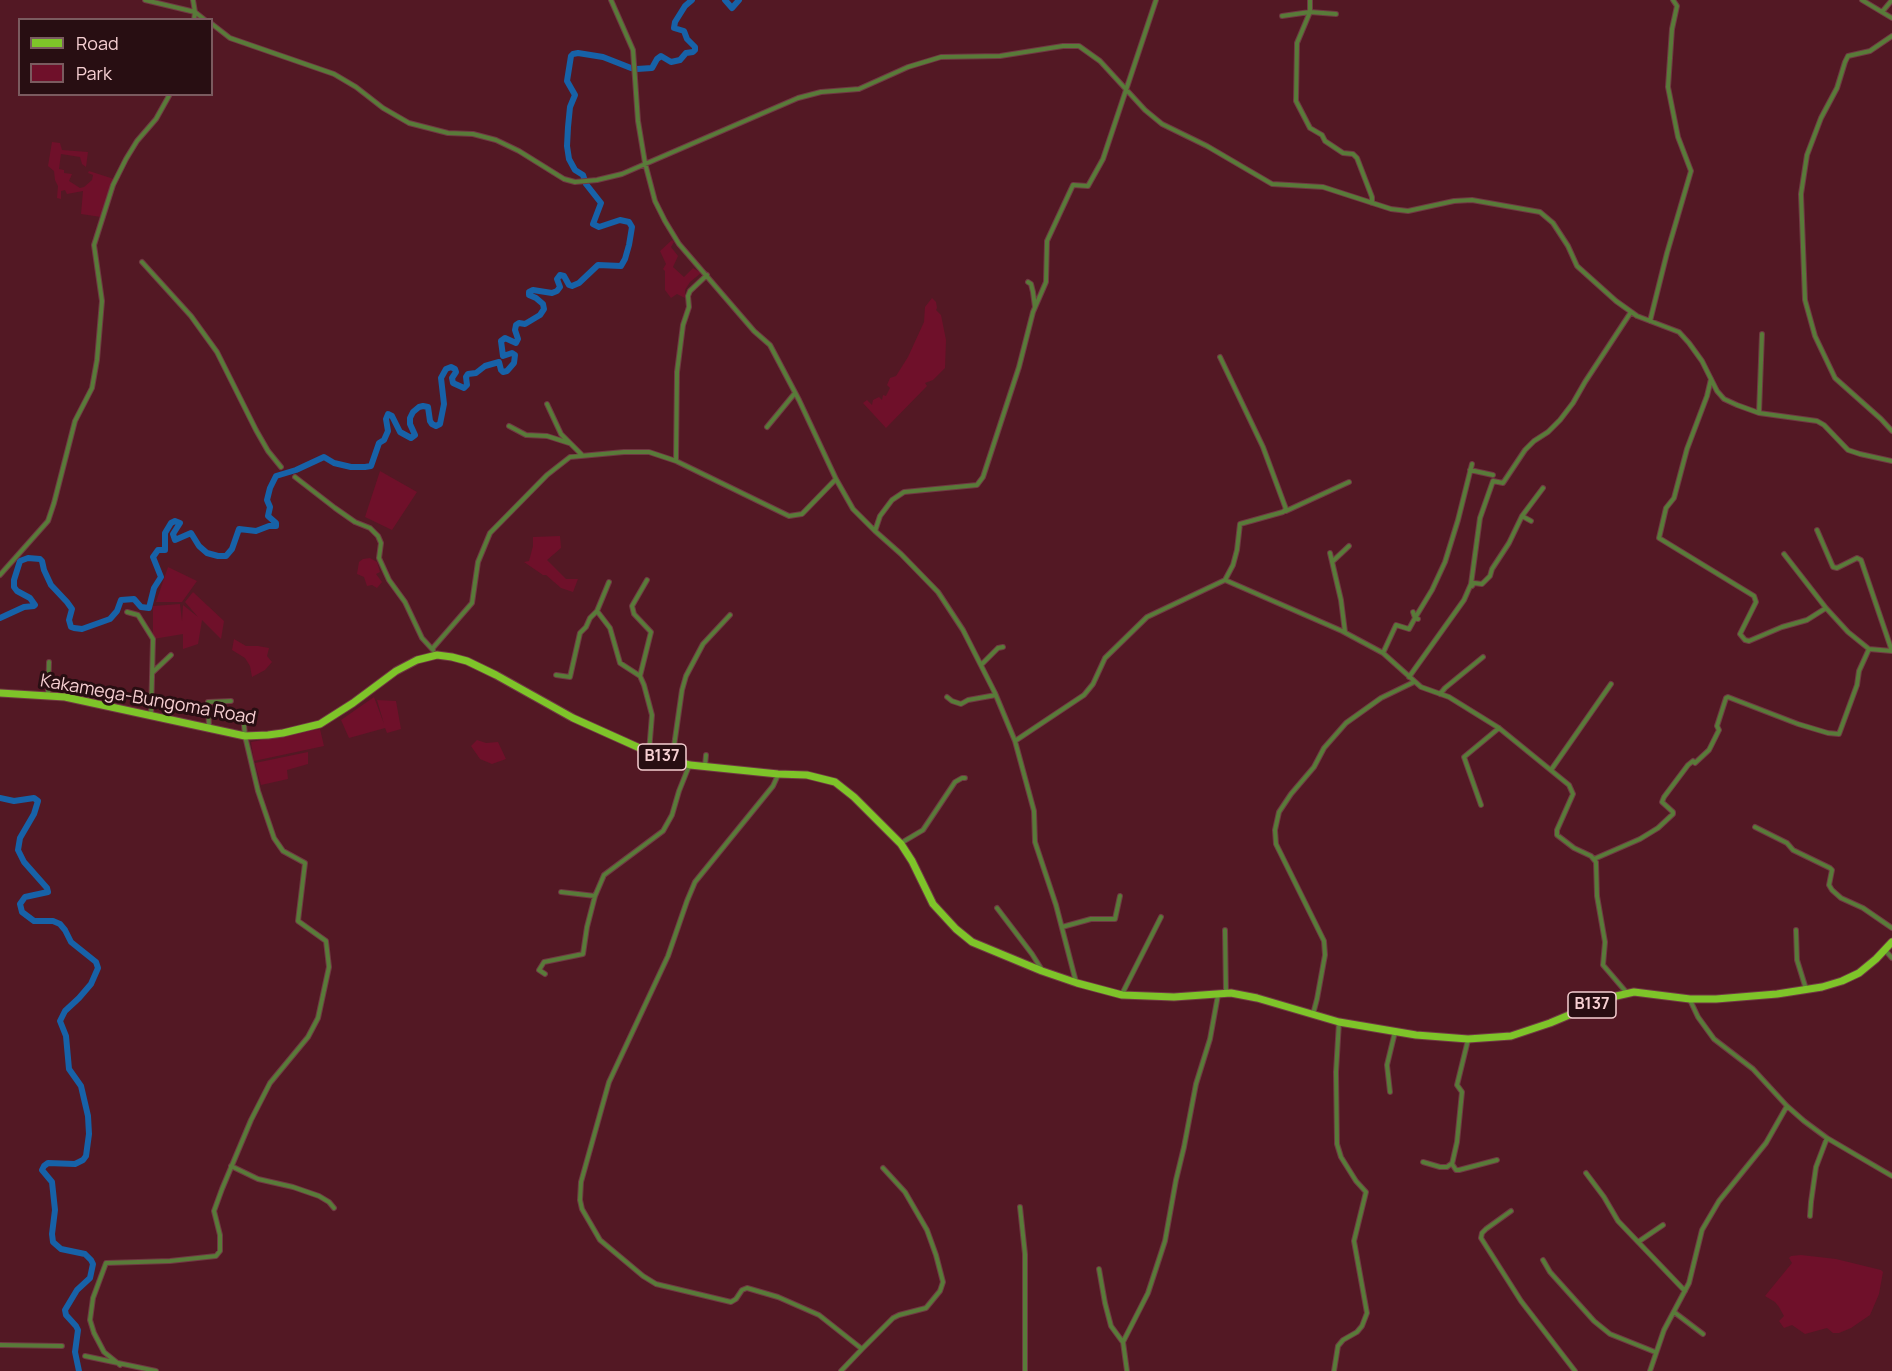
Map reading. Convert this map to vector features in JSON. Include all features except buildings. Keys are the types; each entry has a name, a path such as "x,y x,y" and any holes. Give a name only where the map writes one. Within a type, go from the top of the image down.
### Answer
{"main road":[{"name":"Kakamega-Bungoma Road","path":"0,693 65,697 245,736 283,733 320,724 396,671 434,652 467,661 516,685 573,718 672,760 690,765 807,775 835,782 854,797 901,844 933,904 964,937 1042,970 1077,983 1122,995 1174,997 1222,994 1257,998 1339,1022 1395,1031 1468,1039 1511,1036 1627,993 1652,993 1690,999 1738,998 1806,990 1851,978 1892,942"}],"street":[{"path":"145,0 195,12 202,18"},
{"path":"193,0 194,18"},
{"path":"610,0 633,51 638,121 645,163 655,201 665,221 679,244 754,330 770,345 853,509 938,592 963,630 996,695 1015,741 1034,811 1035,842 1077,983"},
{"path":"874,531 880,516 892,500 904,492 977,485 983,477 1019,367 1035,308 1046,282 1047,241 1073,185 1088,186 1103,159 1156,0"},
{"path":"1311,0 1310,12 1297,43 1296,101 1310,128 1343,153 1353,154 1357,158 1372,197 1372,203"},
{"path":"1650,321 1691,171 1678,137 1668,87 1672,30 1677,6 1673,0"},
{"path":"1862,0 1892,18"},
{"path":"1882,12 1892,0"},
{"path":"1282,16 1310,12 1336,14"},
{"path":"213,25 230,38 334,74 401,120 448,133 473,134 496,140 519,151 564,179 580,182 622,174 798,98 821,92 859,89 908,67 941,57 1000,56 1063,46 1079,46 1100,61 1145,110 1162,124 1207,146 1272,184 1323,187 1390,209 1408,211 1454,201 1472,200 1540,212 1553,223 1568,246 1576,266 1616,301 1631,312 1679,332 1694,349 1717,391 1724,399 1759,413 1817,421 1824,425 1848,450 1892,461"},
{"path":"1892,36 1870,51 1848,56 1837,88 1821,118 1807,155 1801,194 1805,300 1815,336 1835,378 1892,431"},
{"path":"0,575 48,521 75,421 92,388 98,360 102,301 94,245 113,185 126,159 137,141 156,119 169,96"},
{"path":"142,262 191,316 217,352 255,429 281,467"},
{"path":"676,461 677,372 683,325 689,307 688,296 698,281 707,275"},
{"path":"1028,282 1031,284 1035,308"},
{"path":"1409,677 1464,600 1472,576 1480,518 1493,481 1503,483 1525,450 1560,420 1631,312"},
{"path":"1759,413 1762,334"},
{"path":"1220,357 1263,447 1286,507 1285,511"},
{"path":"1711,379 1687,449 1674,498 1666,507 1659,538 1754,596 1756,602 1740,634 1745,640 1749,641 1782,627 1807,620 1826,609"},
{"path":"767,427 795,393"},
{"path":"547,404 561,434 583,456"},
{"path":"509,426 526,435 547,436 569,443"},
{"path":"295,477 335,508 355,522 370,528 378,536 381,543 379,558 389,580 405,602 422,638 434,652 472,603 478,562 490,533 547,474 570,457 649,452 676,461 789,516 802,514 836,479"},
{"path":"1383,653 1396,625 1409,629 1417,618 1445,562 1472,464"},
{"path":"1470,470 1492,475"},
{"path":"1015,741 1084,695 1093,684 1105,658 1147,617 1225,580 1237,550 1240,524 1285,511 1349,482"},
{"path":"1469,588 1474,583 1482,584 1486,581 1522,516 1543,488"},
{"path":"1522,516 1531,521"},
{"path":"1784,554 1826,609 1848,632 1869,649 1892,651 1861,560 1857,558 1837,568 1833,567 1817,530"},
{"path":"1333,561 1349,546"},
{"path":"1342,554 1332,553 1345,633"},
{"path":"1493,566 1497,573"},
{"path":"647,580 632,606 634,614 651,632 640,676 652,715 649,752"},
{"path":"1225,580 1345,633 1383,653 1414,682 1449,697 1499,728 1569,784 1573,791 1557,835 1567,844 1594,859"},
{"path":"556,675 570,677 580,633 597,611 609,582"},
{"path":"597,611 610,628 620,663 640,676"},
{"path":"127,612 138,615 153,639 151,716"},
{"path":"1413,612 1417,618"},
{"path":"672,760 686,676 703,644 730,615"},
{"path":"981,665 998,648 1004,647"},
{"path":"1594,859 1650,834 1673,814 1662,802 1664,797 1688,765 1693,761 1695,763 1709,750 1719,730 1717,726 1726,698 1828,734 1839,734 1857,686 1859,671 1869,649"},
{"path":"152,672 171,655"},
{"path":"1440,694 1483,657"},
{"path":"48,696 49,662"},
{"path":"1312,1014 1325,955 1324,941 1276,844 1277,821 1284,803 1310,773 1329,741 1346,723 1381,698 1414,682"},
{"path":"1551,770 1611,684"},
{"path":"947,696 952,702 961,704 968,700 996,695"},
{"path":"208,728 208,702 231,701"},
{"path":"120,1365 105,1352 90,1320 93,1298 106,1263 170,1262 216,1257 220,1251 220,1235 213,1211 251,1120 270,1083 308,1037 318,1018 329,967 326,941 298,921 305,863 283,851 274,838 258,791 245,736 243,713"},
{"path":"1481,806 1464,757 1499,728"},
{"path":"705,766 706,755"},
{"path":"545,974 538,970 544,962 583,954 595,896 604,875 663,831 672,815 690,765"},
{"path":"778,774 773,786 695,882 668,956 609,1082 581,1182 580,1200 582,1209 600,1240 650,1281 728,1301 734,1301 742,1290 747,1288 778,1297 819,1315 862,1349"},
{"path":"901,844 923,830 955,782 964,778"},
{"path":"1755,827 1787,843 1793,850 1830,868 1832,870 1829,885 1832,890 1841,898 1863,908 1892,928"},
{"path":"1594,859 1598,909 1605,942 1603,965 1627,993"},
{"path":"561,892 595,896"},
{"path":"1062,927 1091,919 1115,919 1120,896"},
{"path":"997,908 1042,970"},
{"path":"1122,995 1161,917"},
{"path":"1123,1342 1148,1293 1165,1242 1199,1072 1222,994 1225,930"},
{"path":"1796,930 1797,960 1806,990"},
{"path":"1885,950 1892,957"},
{"path":"1690,999 1708,1032 1753,1069 1787,1106 1827,1138 1892,1176"},
{"path":"1334,1371 1338,1346 1343,1340 1357,1332 1367,1314 1354,1241 1366,1192 1341,1157 1337,1144 1336,1072 1339,1022"},
{"path":"1390,1092 1387,1065 1395,1031"},
{"path":"1423,1162 1440,1167 1452,1164 1457,1142 1461,1095 1457,1085 1468,1039"},
{"path":"1650,1371 1664,1330 1692,1273 1706,1222 1719,1201 1766,1143 1787,1106"},
{"path":"1810,1216 1814,1179 1827,1138"},
{"path":"1452,1164 1459,1170 1497,1160"},
{"path":"231,1166 258,1179 319,1196 334,1208"},
{"path":"841,1371 893,1318 926,1308 940,1291 943,1282 927,1230 905,1192 884,1168"},
{"path":"1586,1173 1618,1221 1685,1291"},
{"path":"1020,1207 1025,1254 1025,1371"},
{"path":"1511,1211 1486,1228 1481,1238 1521,1301 1575,1371"},
{"path":"1638,1242 1663,1225"},
{"path":"1543,1260 1550,1272 1594,1321 1610,1334 1655,1352"},
{"path":"1099,1269 1111,1326 1123,1342 1127,1371"},
{"path":"1674,1312 1703,1334"},
{"path":"0,1345 62,1346"},
{"path":"85,1356 156,1371"}],"green space":[{"path":"52,142 60,143 62,150 88,152 86,167 82,164 80,157 61,154 59,169 64,170 64,173 72,174 69,181 80,188 92,180 93,175 88,173 89,171 114,179 101,217 81,214 83,191 67,194 65,190 61,191 61,199 57,198 58,186 54,171 48,166"},
{"path":"672,240 674,242 671,247 678,256 673,267 684,277 693,268 701,273 690,282 685,290 685,298 677,294 671,298 665,290 665,271 663,269 666,264 660,251"},
{"path":"932,298 936,302 936,310 941,315 946,340 945,368 933,380 925,383 927,386 886,428 863,403 867,400 872,405 873,400 879,397 882,400 883,395 886,396 890,388 887,385 890,378 896,376 908,357 924,322 925,307"},
{"path":"380,471 417,492 392,530 365,517"},
{"path":"560,536 561,548 547,560 566,579 578,579 573,592 561,588 546,575 524,562 529,561 533,537"},
{"path":"370,558 377,562 380,572 376,574 382,582 377,588 372,585 367,586 364,577 357,574 359,562"},
{"path":"168,567 197,581 182,602 156,602"},
{"path":"193,592 224,621 221,639 202,620 198,644 183,649 183,634 153,639 153,606 180,604 182,621 183,605 198,617 185,602"},
{"path":"234,639 246,646 269,648 267,656 272,662 265,670 252,677 250,666 245,658 232,650"},
{"path":"374,697 384,724 377,700 396,701 401,729 387,733 385,728 349,738 341,720"},
{"path":"320,729 324,746 254,761 251,742"},
{"path":"477,740 486,743 498,742 506,759 492,764 480,759 471,746"},
{"path":"308,752 308,764 287,770 288,779 261,785 255,763"},
{"path":"1801,1255 1836,1259 1881,1270 1883,1272 1879,1294 1870,1315 1839,1333 1833,1333 1827,1328 1805,1334 1792,1325 1784,1328 1779,1321 1784,1316 1779,1307 1765,1296 1792,1263 1789,1258"}],"waterway":[{"path":"0,618 24,607 35,605 30,598 14,587 20,561 28,558 42,561 51,585 72,609 69,620 71,627 82,629 110,619 117,611 121,600 134,599 141,607 149,608 154,588 161,577 153,557 158,550 165,550 165,533 171,523 175,521 180,523 173,534 175,540 191,533 199,546 207,553 226,556 232,549 239,529 256,531 276,526 276,523 268,516 270,507 267,500 276,476 324,457 334,463 351,467 371,466 379,443 384,440 388,431 386,419 388,414 392,416 400,432 411,438 415,435 410,418 419,407 428,407 432,424 436,426 440,424 444,404 441,378 446,369 451,367 455,369 453,383 464,388 467,385 468,374 476,373 485,366 499,362 501,370 507,371 514,363 515,355 512,353 503,356 501,341 505,338 516,343 518,339 516,325 525,324 540,315 544,309 543,304 529,295 529,292 533,290 552,293 557,291 560,287 557,279 560,275 564,276 572,286 579,283 598,265 621,266 629,245 632,227 629,222 620,220 599,227 593,224 601,203 586,184 583,175 575,170 569,159 568,127 570,107 575,95 567,81 571,56 578,53 603,57 637,69 652,68 661,56 671,62 680,60 686,53 695,50 684,31 674,28 685,6 692,0"},
{"path":"725,0 732,8 739,0"},
{"path":"0,798 14,801 34,798 38,801 34,814 20,838 18,850 24,862 48,892 25,897 20,904 22,912 34,921 53,921 60,924 71,942 96,962 98,968 91,984 65,1011 60,1021 66,1036 69,1069 81,1086 88,1116 89,1134 86,1156 75,1164 48,1163 42,1170 52,1182 55,1210 53,1242 61,1249 85,1254 93,1264 90,1278 77,1290 65,1310 66,1315 78,1330 75,1352 79,1371"}]}
